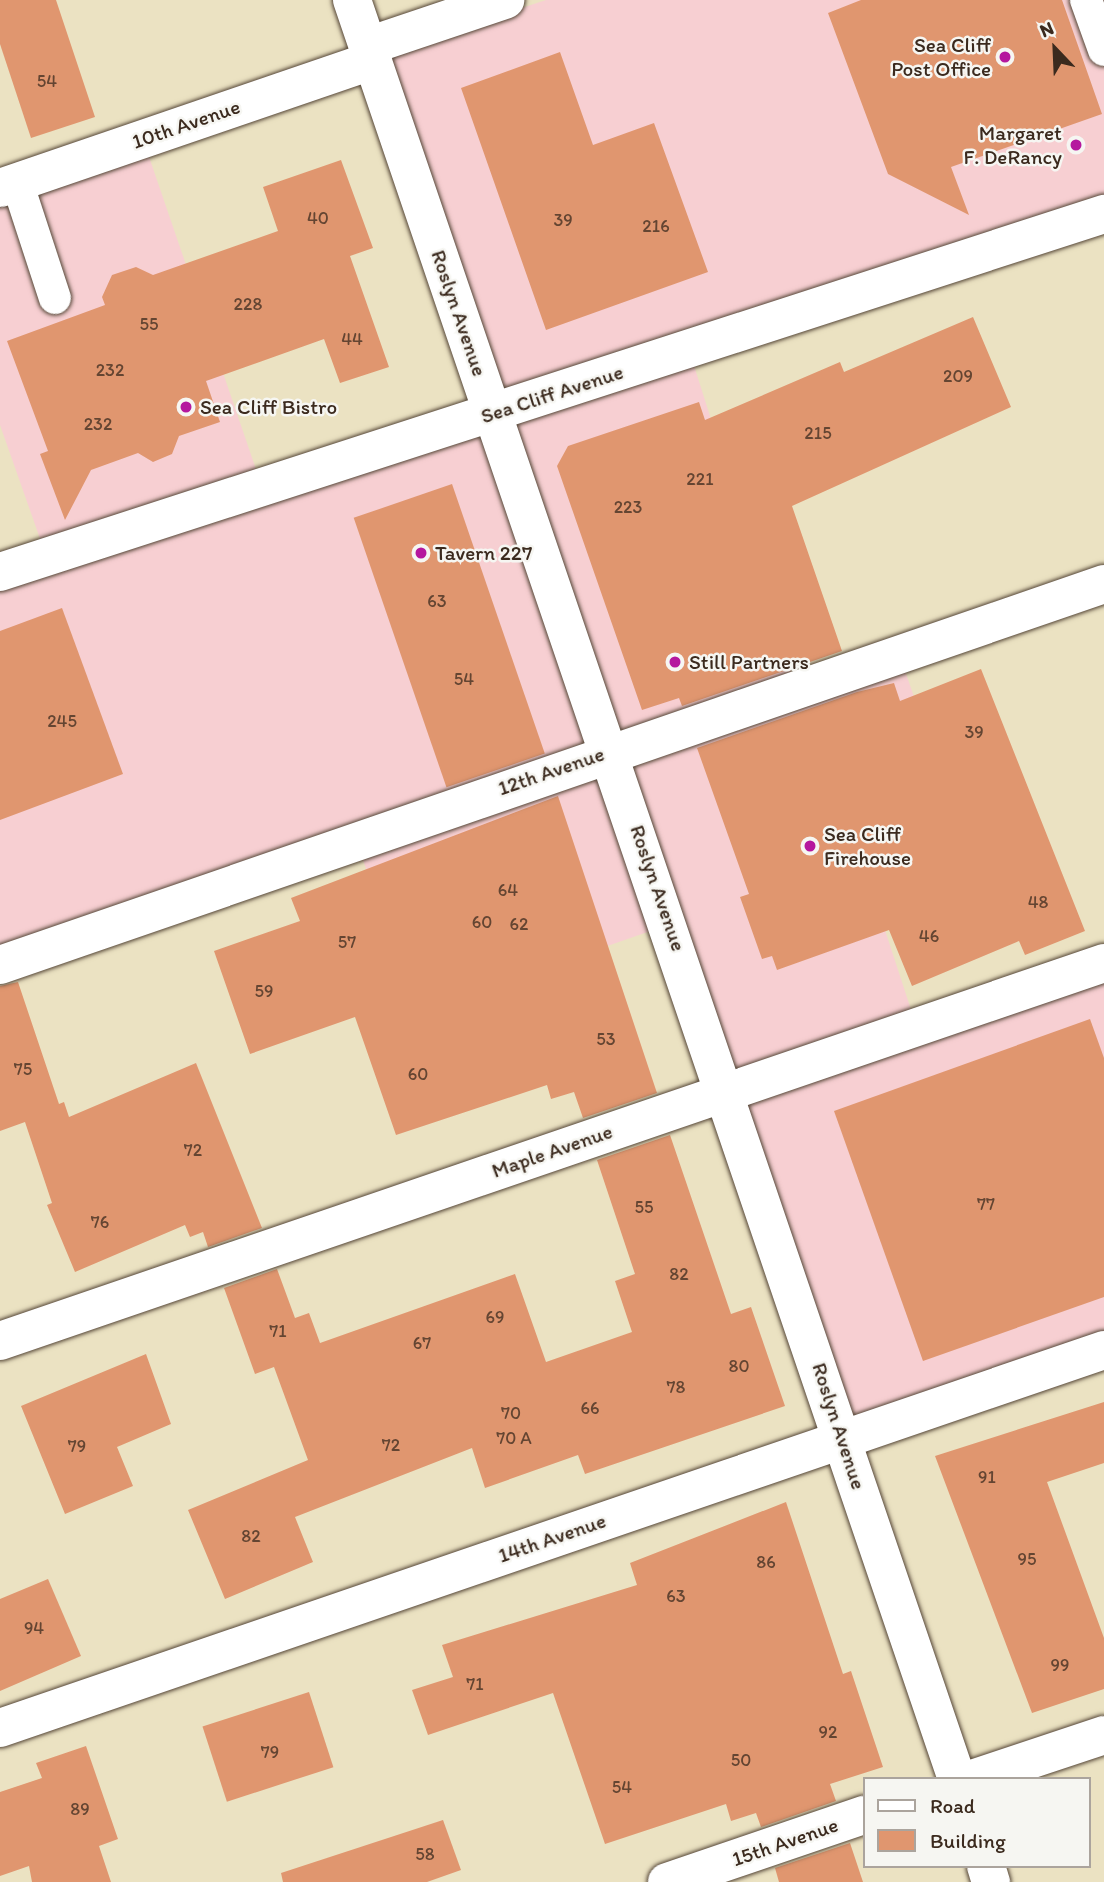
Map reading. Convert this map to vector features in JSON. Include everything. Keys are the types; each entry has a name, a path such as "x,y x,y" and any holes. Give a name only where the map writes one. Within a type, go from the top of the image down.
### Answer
{"street":[{"name":"Roslyn Avenue","path":"352,0 727,1090 956,1777"},
{"name":"10th Avenue","path":"9,185 370,53 505,0"},
{"name":"Sea Cliff Avenue","path":"0,572 1104,214"},
{"name":"12th Avenue","path":"0,965 610,750 1104,584"},
{"name":"Maple Avenue","path":"0,1341 1104,963"},
{"name":"14th Avenue","path":"0,1728 1104,1350"},
{"path":"978,1777 1104,1735"},
{"name":"15th Avenue","path":"667,1882 862,1816"}],"lane":[{"path":"1086,0 1104,50"},
{"path":"9,185 55,298"}],"shaded area":[{"path":"546,0 1104,0 1104,225 690,353 793,678 896,645 959,826 863,863 919,1034 1104,972 1104,1341 849,1428 679,921 416,1013 355,837 0,957 0,565 44,550 0,425 0,198 146,148 259,478 498,405 384,53"}],"building":[{"path":"0,0 56,0 95,117 31,138 0,44"},
{"path":"861,0 1062,0 1102,114 951,167 969,215 888,174 828,13"},
{"path":"560,52 593,145 654,123 708,272 546,330 461,88"},
{"path":"341,160 373,248 350,256 389,367 340,383 324,339 206,381 220,422 179,436 172,454 153,462 138,453 91,470 65,520 40,454 48,451 7,341 105,305 102,297 112,275 136,267 153,275 278,231 263,187"},
{"path":"973,317 1011,407 792,506 842,651 682,706 679,698 642,710 557,466 568,446 699,402 705,420 840,362 844,372"},
{"path":"452,484 545,753 446,787 354,518"},
{"path":"62,608 123,774 0,820 0,631"},
{"path":"981,669 1085,931 1025,955 1019,941 912,986 889,930 777,970 772,956 762,959 740,897 749,894 697,748 857,692 894,683 900,701"},
{"path":"558,796 657,1093 583,1118 574,1092 551,1099 547,1085 396,1135 355,1017 250,1054 214,951 300,921 291,898"},
{"path":"18,982 59,1104 64,1102 69,1117 196,1063 262,1228 208,1247 203,1232 190,1237 185,1225 75,1272 47,1205 52,1203 25,1122 0,1131 0,986"},
{"path":"1090,1019 1104,1058 1104,1297 923,1361 834,1111"},
{"path":"670,1135 731,1314 751,1307 785,1406 585,1474 578,1455 485,1488 472,1448 295,1517 313,1562 225,1599 188,1510 308,1460 274,1367 255,1374 224,1288 277,1269 295,1318 309,1313 320,1343 515,1274 546,1362 632,1332 615,1281 635,1274 597,1160"},
{"path":"146,1354 171,1424 117,1447 133,1486 65,1514 21,1406"},
{"path":"1104,1402 1104,1463 1047,1482 1104,1638 1104,1689 1032,1713 935,1456"},
{"path":"786,1502 843,1674 851,1671 883,1767 830,1784 836,1801 761,1827 756,1813 731,1821 726,1804 605,1844 553,1693 428,1735 412,1690 453,1677 442,1645 637,1585 630,1563"},
{"path":"48,1579 81,1656 0,1691 0,1599"},
{"path":"309,1692 333,1767 227,1802 202,1727"},
{"path":"86,1746 118,1839 99,1846 111,1882 32,1882 29,1866 0,1876 0,1792 42,1778 36,1763"},
{"path":"443,1820 461,1870 427,1882 283,1882 281,1873"},
{"path":"850,1843 863,1882 779,1882 775,1868"}],"place":[{"name":"Sea Cliff Post Office","path":"1005,57"},
{"name":"Margaret F. DeRancy","path":"1076,145"},
{"name":"Sea Cliff Bistro","path":"186,407"},
{"name":"Tavern 227","path":"421,553"},
{"name":"Still Partners","path":"675,662"},
{"name":"Sea Cliff Firehouse","path":"810,846"}]}
